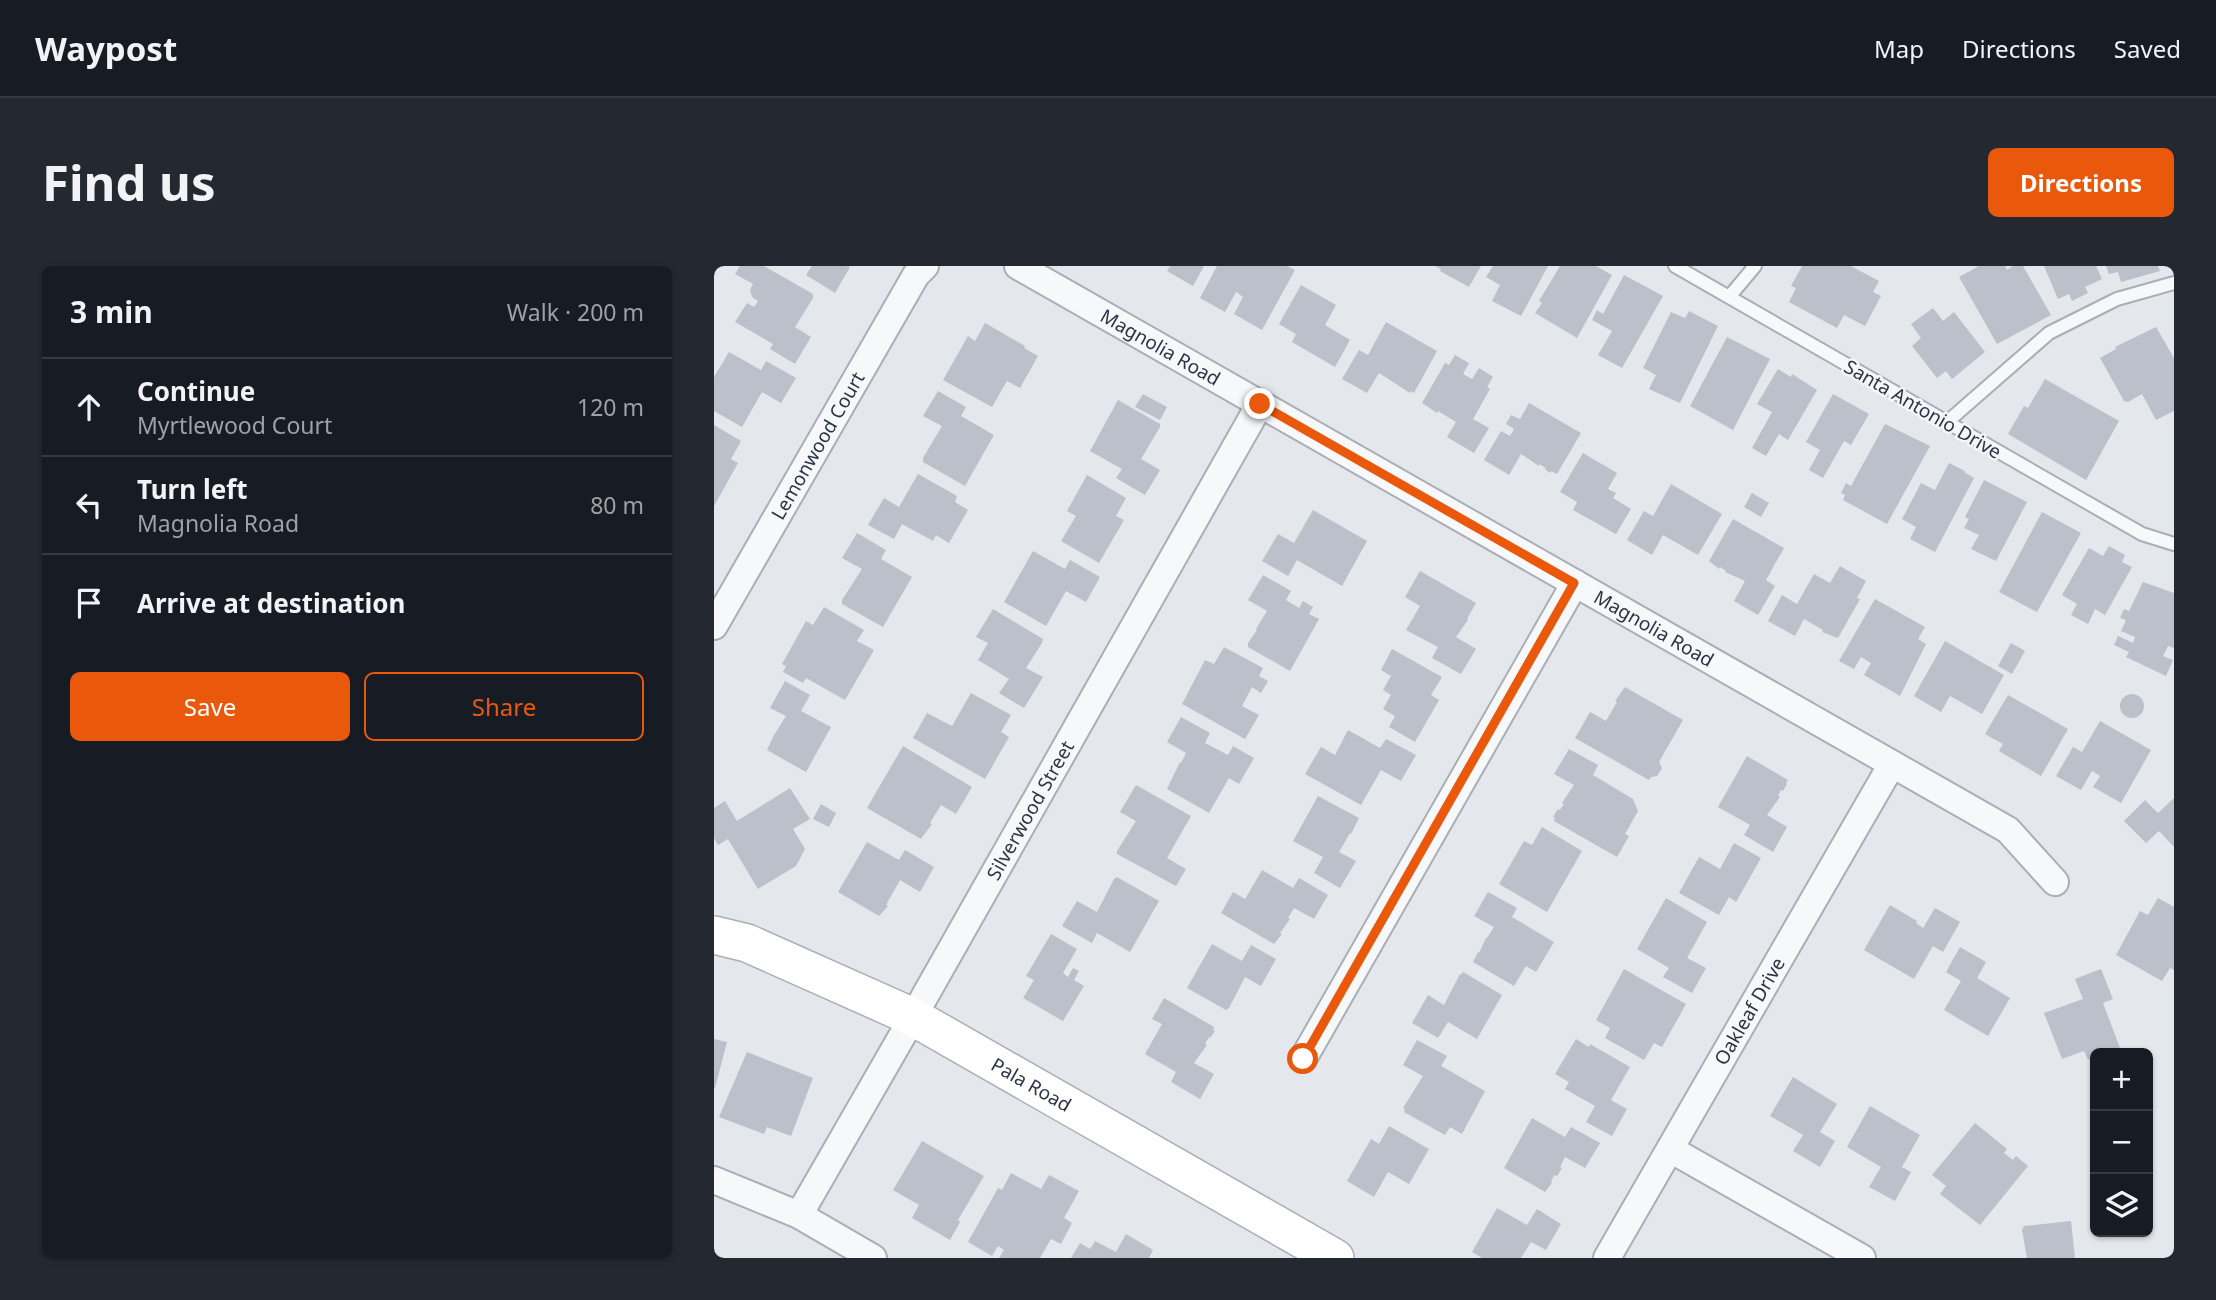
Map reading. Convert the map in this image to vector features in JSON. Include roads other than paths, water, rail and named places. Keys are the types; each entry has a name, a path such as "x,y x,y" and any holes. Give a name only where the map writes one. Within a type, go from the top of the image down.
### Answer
{"street":[{"name":"Lemonwood Court","path":"714,626 916,275 925,266"},
{"name":"Magnolia Road","path":"1018,266 2008,830 2055,882"},
{"name":"Silverwood Street","path":"799,1216 1260,404"},
{"path":"1303,1059 1574,583"},
{"name":"Oakleaf Drive","path":"1607,1258 1892,764"},
{"name":"Pala Road","path":"714,935 747,943 914,1017 1335,1258"},
{"path":"1670,1149 1862,1258"},
{"path":"714,1180 799,1216 873,1258"}],"lane":[{"name":"Santa Antonio Drive","path":"1675,266 2143,534 2174,544"},
{"path":"1729,297 1755,266"},
{"path":"1946,423 2049,333 2117,299 2174,283"}]}
